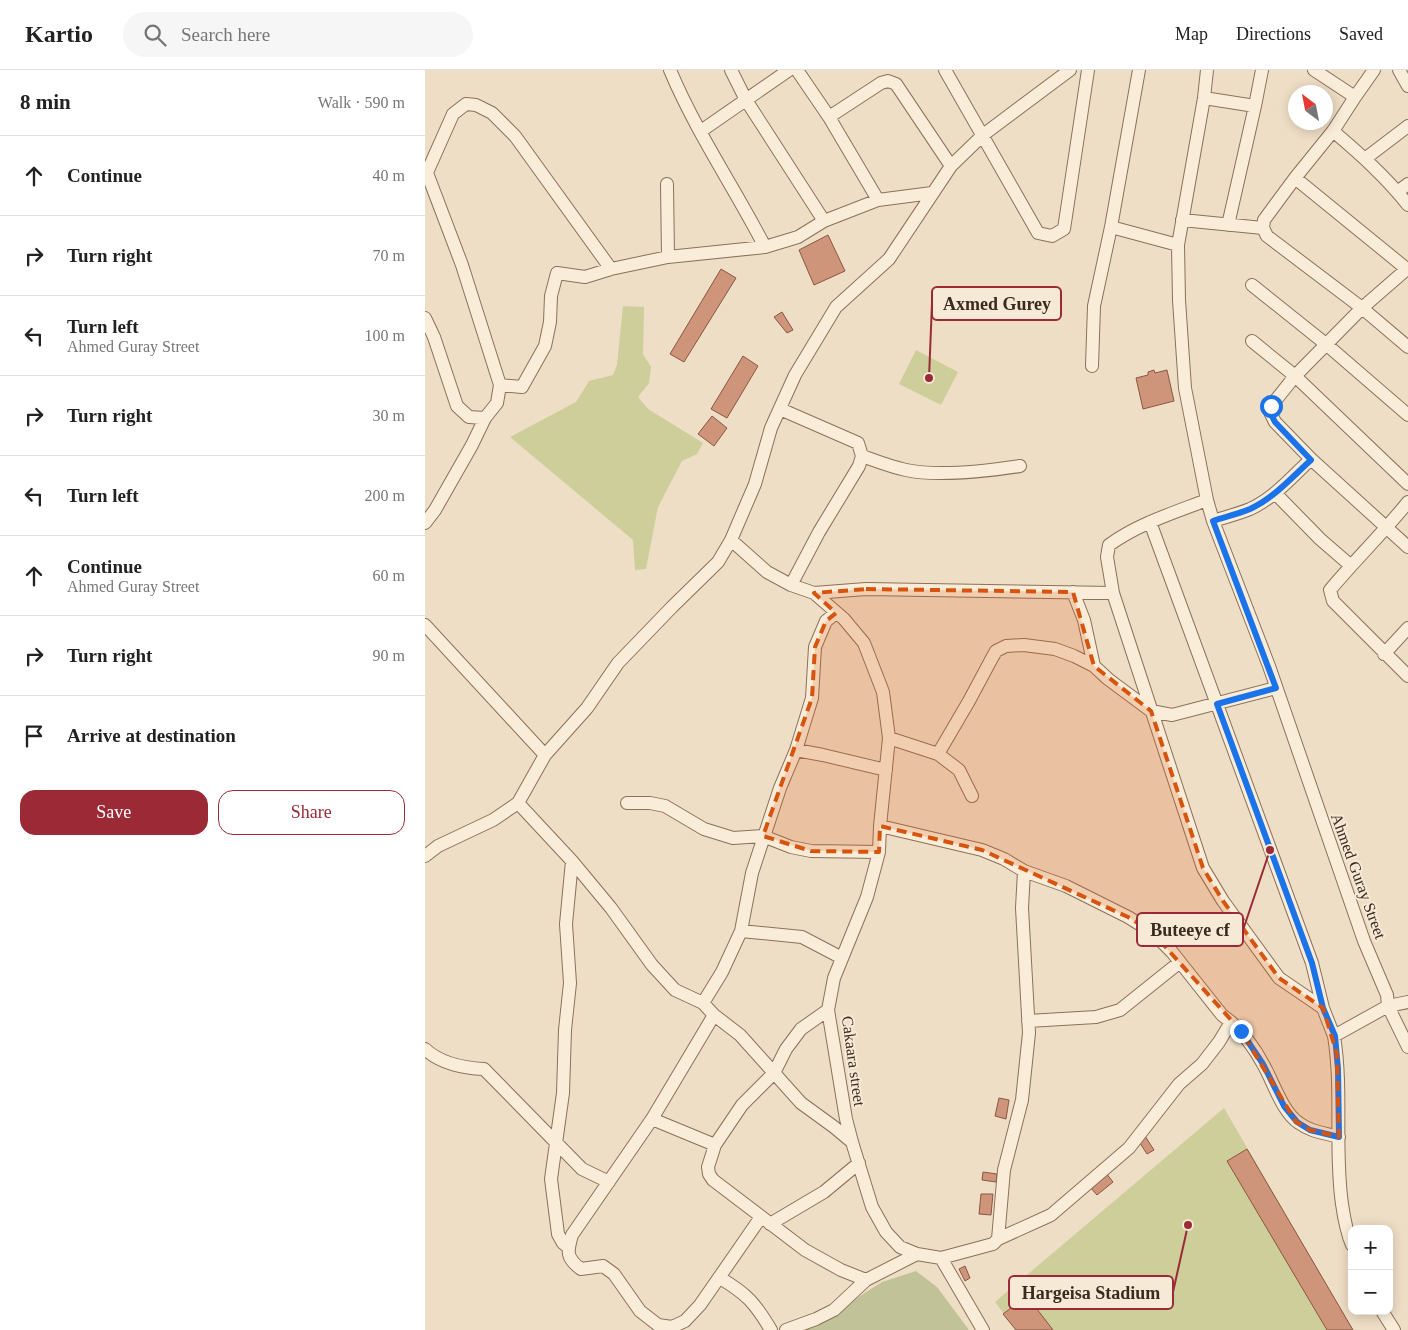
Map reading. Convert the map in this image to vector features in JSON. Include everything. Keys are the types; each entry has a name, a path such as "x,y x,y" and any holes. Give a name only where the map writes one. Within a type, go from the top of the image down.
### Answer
{"street":[{"path":"670,70 715,161 743,205 765,246"},
{"path":"731,70 746,100 824,221"},
{"path":"701,130 789,70"},
{"path":"797,70 829,117 878,200"},
{"path":"888,70 895,84 951,166"},
{"path":"945,70 1038,233 1052,236 1064,229 1088,70"},
{"path":"425,856 431,847 493,820 518,803 545,755 587,708 619,663 672,606 718,562 731,540 755,484 771,428 795,375 836,307 889,259 951,166 983,136 1070,70"},
{"path":"1092,366 1094,306 1111,227 1139,70"},
{"name":"Ahmed Guray Street","path":"1207,70 1204,98 1178,245 1179,300 1185,388 1207,500 1213,521 1276,688 1364,941 1387,995 1388,1006 1408,1047"},
{"path":"1228,225 1262,70"},
{"path":"1314,70 1355,96"},
{"path":"1374,70 1333,131 1264,220 1263,228 1267,236 1362,308 1408,347"},
{"path":"1401,71 1408,86"},
{"path":"829,117 881,83 889,80 895,84"},
{"path":"1204,98 1255,106"},
{"path":"425,523 452,482 485,418 497,403 501,385 461,265 426,175 453,114 466,104 476,105 492,113 515,136 611,269"},
{"path":"1366,158 1408,126"},
{"path":"1333,131 1403,188 1408,206"},
{"path":"1295,178 1408,269 1362,308 1295,376 1271,406 1271,414 1275,422 1311,460 1388,527 1408,547"},
{"path":"667,184 668,257"},
{"path":"501,385 522,388 545,346 550,322 551,296 557,273 585,277 611,269 668,257 765,246 798,237 824,221 878,200 933,193"},
{"path":"1182,220 1263,228"},
{"path":"1111,227 1178,245"},
{"path":"1252,285 1327,345 1408,415"},
{"path":"425,318 434,338 457,406 469,417 485,418"},
{"path":"1251,341 1295,376 1408,484"},
{"path":"780,409 857,443 862,456 859,466 819,532 791,585"},
{"path":"862,456 905,470 922,473 984,472 1020,466"},
{"path":"1213,521 1250,508 1275,493 1311,460"},
{"path":"1275,493 1320,539 1350,565"},
{"path":"1207,500 1150,522 1109,545 1107,557 1113,593 1203,868 1223,901 1279,978 1323,1008"},
{"path":"1408,502 1388,527 1350,565 1330,590 1333,601 1408,676"},
{"path":"1150,522 1312,963 1323,1008 1335,1036 1338,1069 1338,1177 1348,1235"},
{"path":"731,540 767,572 791,585 814,593 866,589 1113,593"},
{"path":"1073,592 1084,620 1093,666"},
{"name":"Cakaara street","path":"814,593 844,619 864,643 883,692 889,738 879,852 867,897 834,978 828,1010 845,1119 872,1207 886,1232 900,1247 917,1254 941,1258"},
{"path":"703,1003 722,972 741,931 752,873 763,836 796,750 812,698 815,647 826,621 836,613"},
{"path":"425,625 545,755"},
{"path":"1384,654 1408,628"},
{"path":"938,754 996,651 1006,646 1024,645 1055,649 1093,666 1151,711 1172,715 1276,688"},
{"path":"889,738 938,754 959,770 972,796"},
{"path":"796,750 886,770"},
{"path":"518,803 611,908 652,965 675,990 703,1003 740,1035 801,1103 852,1142"},
{"path":"627,803 650,803 665,806 704,829 733,838 763,836 791,847 811,851 879,852"},
{"path":"880,826 982,850 1004,859 1024,872 1066,886 1128,917 1152,932 1180,962 1223,1015 1241,1031 1263,1064 1284,1106 1297,1122 1310,1130 1339,1137"},
{"path":"568,1246 563,1243 558,1234 551,1179 563,1093 569,983 566,924 572,862"},
{"path":"998,1238 1004,1170 1022,1100 1029,1033 1022,908 1024,872"},
{"path":"741,931 801,937 842,958"},
{"path":"1028,1021 1096,1017 1119,1010 1180,962"},
{"path":"1335,1036 1388,1006 1408,1002"},
{"path":"828,1010 801,1029 786,1049 774,1074 742,1105 715,1145 709,1174 713,1180 805,1250 841,1270 866,1280"},
{"path":"714,1014 652,1119 572,1235 568,1246 568,1254 572,1262 581,1269 603,1266 614,1274 640,1311 658,1324 674,1329 685,1321 700,1305 765,1221 824,1192 859,1163"},
{"path":"983,1330 941,1258 993,1244 998,1238 1051,1215 1129,1148 1179,1084 1202,1064 1231,1022"},
{"path":"425,1049 443,1061 469,1068 484,1069 582,1169 609,1182"},
{"path":"652,1119 715,1145"},
{"path":"786,1330 834,1310 866,1280 917,1254"},
{"path":"720,1278 736,1287 749,1298 771,1330"},
{"path":"1385,1315 1394,1330"}],"highlighted area":[{"path":"866,589 1073,592 1094,666 1151,711 1203,868 1223,901 1279,978 1323,1008 1337,1054 1339,1137 1310,1130 1296,1122 1241,1031 1152,932 1128,917 982,850 880,826 879,852 811,851 763,836 812,698 815,647 826,621 836,613 814,593"}],"green space":[{"path":"623,306 644,307 643,354 651,367 649,383 638,397 648,409 703,443 697,454 682,461 658,507 646,569 635,570 633,540 510,437 576,402 589,381 613,375 617,365"},
{"path":"916,350 958,372 941,405 899,384"},
{"path":"1224,1108 1353,1330 1016,1330 995,1302"},
{"path":"916,1271 937,1287 969,1330 805,1330 831,1318 852,1301 882,1282"}],"building":[{"path":"828,235 845,271 814,285 799,250"},
{"path":"721,269 736,278 684,362 670,354"},
{"path":"782,312 793,330 787,333 774,317"},
{"path":"743,356 758,366 727,418 711,409"},
{"path":"1154,370 1155,373 1167,370 1174,401 1143,409 1136,378 1148,375 1148,372"},
{"path":"712,416 727,428 714,446 698,434"},
{"path":"999,1098 1009,1100 1006,1119 995,1116"},
{"path":"1145,1136 1154,1150 1147,1154 1138,1140"},
{"path":"1247,1149 1353,1330 1327,1330 1227,1161"},
{"path":"983,1172 997,1174 996,1182 982,1180"},
{"path":"1106,1173 1113,1182 1097,1195 1090,1187"},
{"path":"981,1194 993,1194 991,1215 979,1214"},
{"path":"965,1266 970,1278 965,1281 959,1269"},
{"path":"1027,1296 1053,1330 1016,1330 1003,1314"}],"place":[{"name":"Axmed Gurey","path":"929,378"},
{"name":"Buteeye cf","path":"1270,850"},
{"name":"Hargeisa Stadium","path":"1188,1225"}],"route":[{"path":"1241,1031 1263,1064 1284,1106 1297,1122 1310,1130 1339,1137 1338,1069 1335,1036 1323,1008 1312,963 1217,704 1276,688 1213,521 1261,503 1275,493 1311,460 1275,422 1271,414 1271,406"}]}
